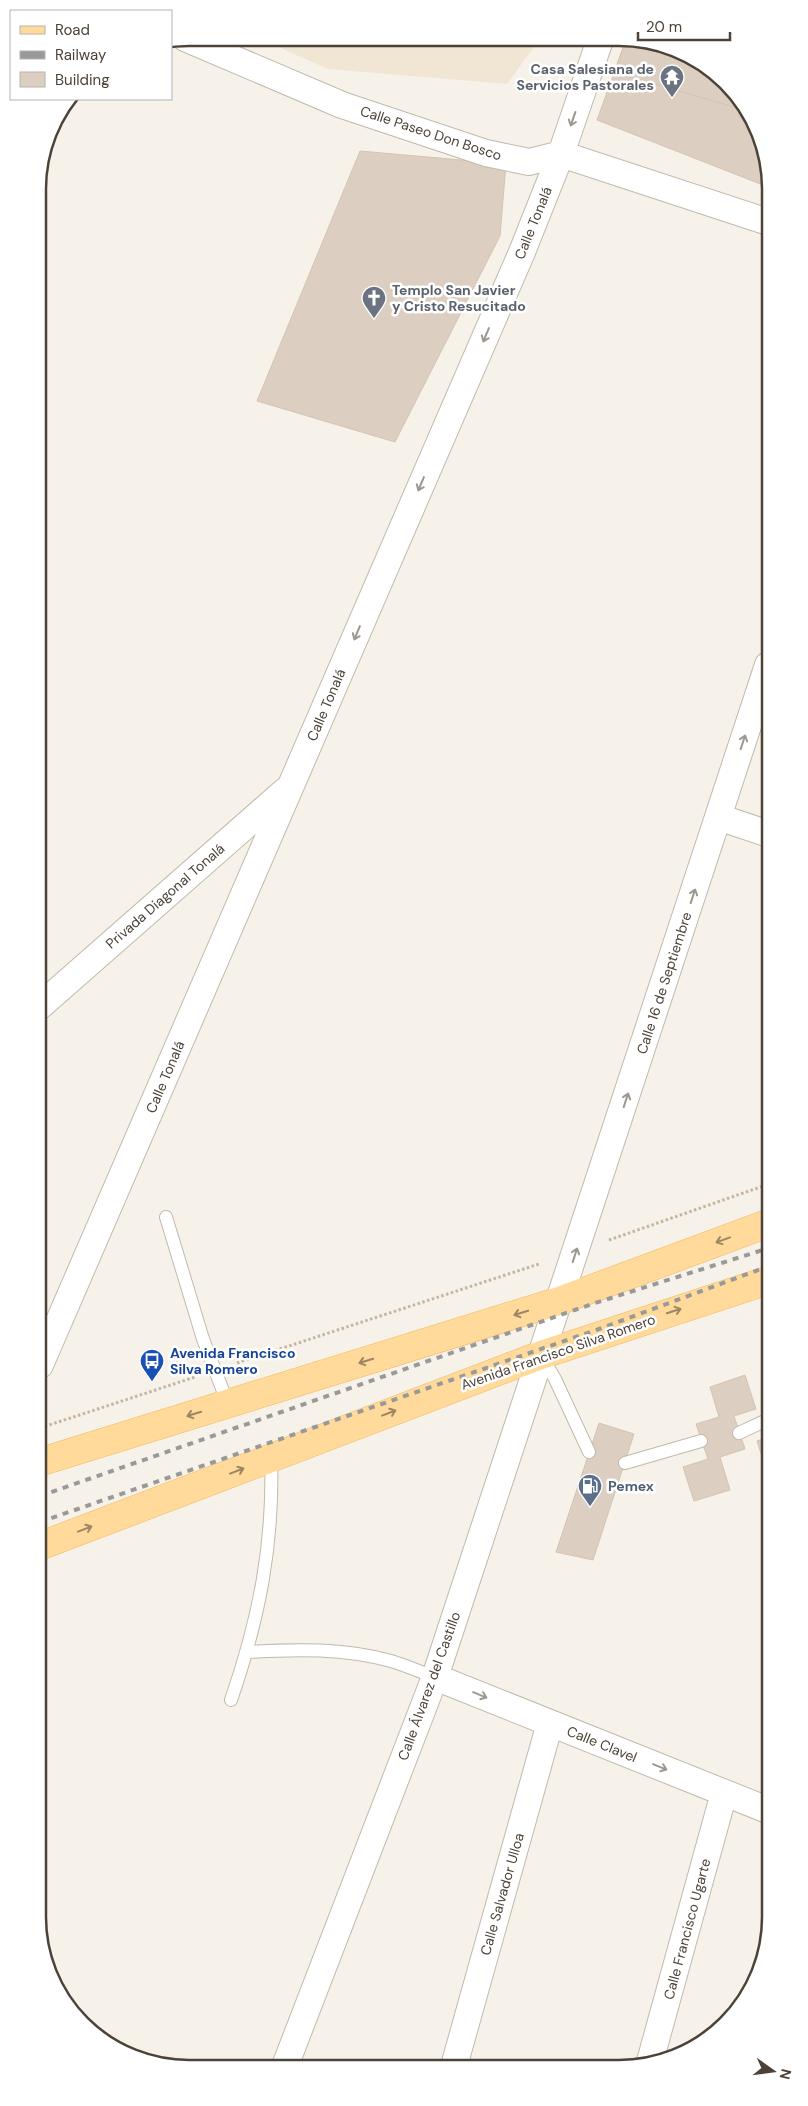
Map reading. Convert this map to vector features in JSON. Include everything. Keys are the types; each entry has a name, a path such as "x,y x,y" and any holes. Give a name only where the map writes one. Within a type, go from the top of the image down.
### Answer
{"main road":[{"path":"46,1460 559,1301 761,1226"},
{"name":"Avenida Francisco Silva Romero","path":"46,1544 541,1355 761,1283"}],"street":[{"name":"Calle Tonalá","path":"46,1350 522,252 561,154 598,46"},
{"name":"Calle Paseo Don Bosco","path":"207,47 342,105 486,153 529,162 561,154"},
{"path":"561,154 762,220"},
{"name":"Calle 16 de Septiembre","path":"559,1301 762,684"},
{"name":"Privada Diagonal Tonalá","path":"47,1000 291,785"},
{"path":"718,817 762,832"},
{"name":"Calle Álvarez del Castillo","path":"287,2060 435,1677 559,1301"},
{"name":"Calle Clavel","path":"435,1677 761,1808"},
{"name":"Calle Salvador Ulloa","path":"456,2060 550,1723"},
{"name":"Calle Francisco Ugarte","path":"652,2056 724,1793"}],"lane":[{"path":"166,1217 214,1370 228,1404"},
{"path":"541,1355 555,1379 589,1452"},
{"path":"739,1433 761,1423"},
{"path":"625,1463 702,1441"},
{"path":"231,1700 248,1652 262,1594 270,1534 271,1458"},
{"path":"248,1652 296,1649 344,1652 390,1661 435,1677"}],"path":[{"path":"46,1426 576,1252 761,1187"}],"shaded area":[{"path":"534,46 507,84 328,69 278,47"}],"building":[{"name":"Casa Salesiana de Servicios Pastorales","path":"624,47 647,49 673,57 690,65 706,76 732,102 743,118 754,143 761,171 762,185 597,120"},
{"path":"624,47 647,49 665,54 690,65 706,76 720,88 736,107 614,72"},
{"name":"Templo San Javier y Cristo Resucitado","path":"360,151 506,164 500,236 395,442 257,401"},
{"name":"Pemex","path":"745,1375 756,1409 734,1416 745,1449 720,1457 730,1490 694,1501 683,1467 708,1459 696,1424 719,1417 710,1387"},
{"name":"Pemex","path":"599,1423 634,1434 593,1560 556,1552"},
{"path":"761,1440 761,1454 757,1441"}],"railway":[{"path":"46,1494 592,1304 761,1250"},
{"path":"46,1520 599,1329 761,1269"}],"place":[{"name":"Casa Salesiana de Servicios Pastorales","path":"672,98"},
{"name":"Templo San Javier y Cristo Resucitado","path":"374,319"},
{"name":"Avenida Francisco Silva Romero","path":"152,1382"},
{"name":"Pemex","path":"590,1507"}]}
